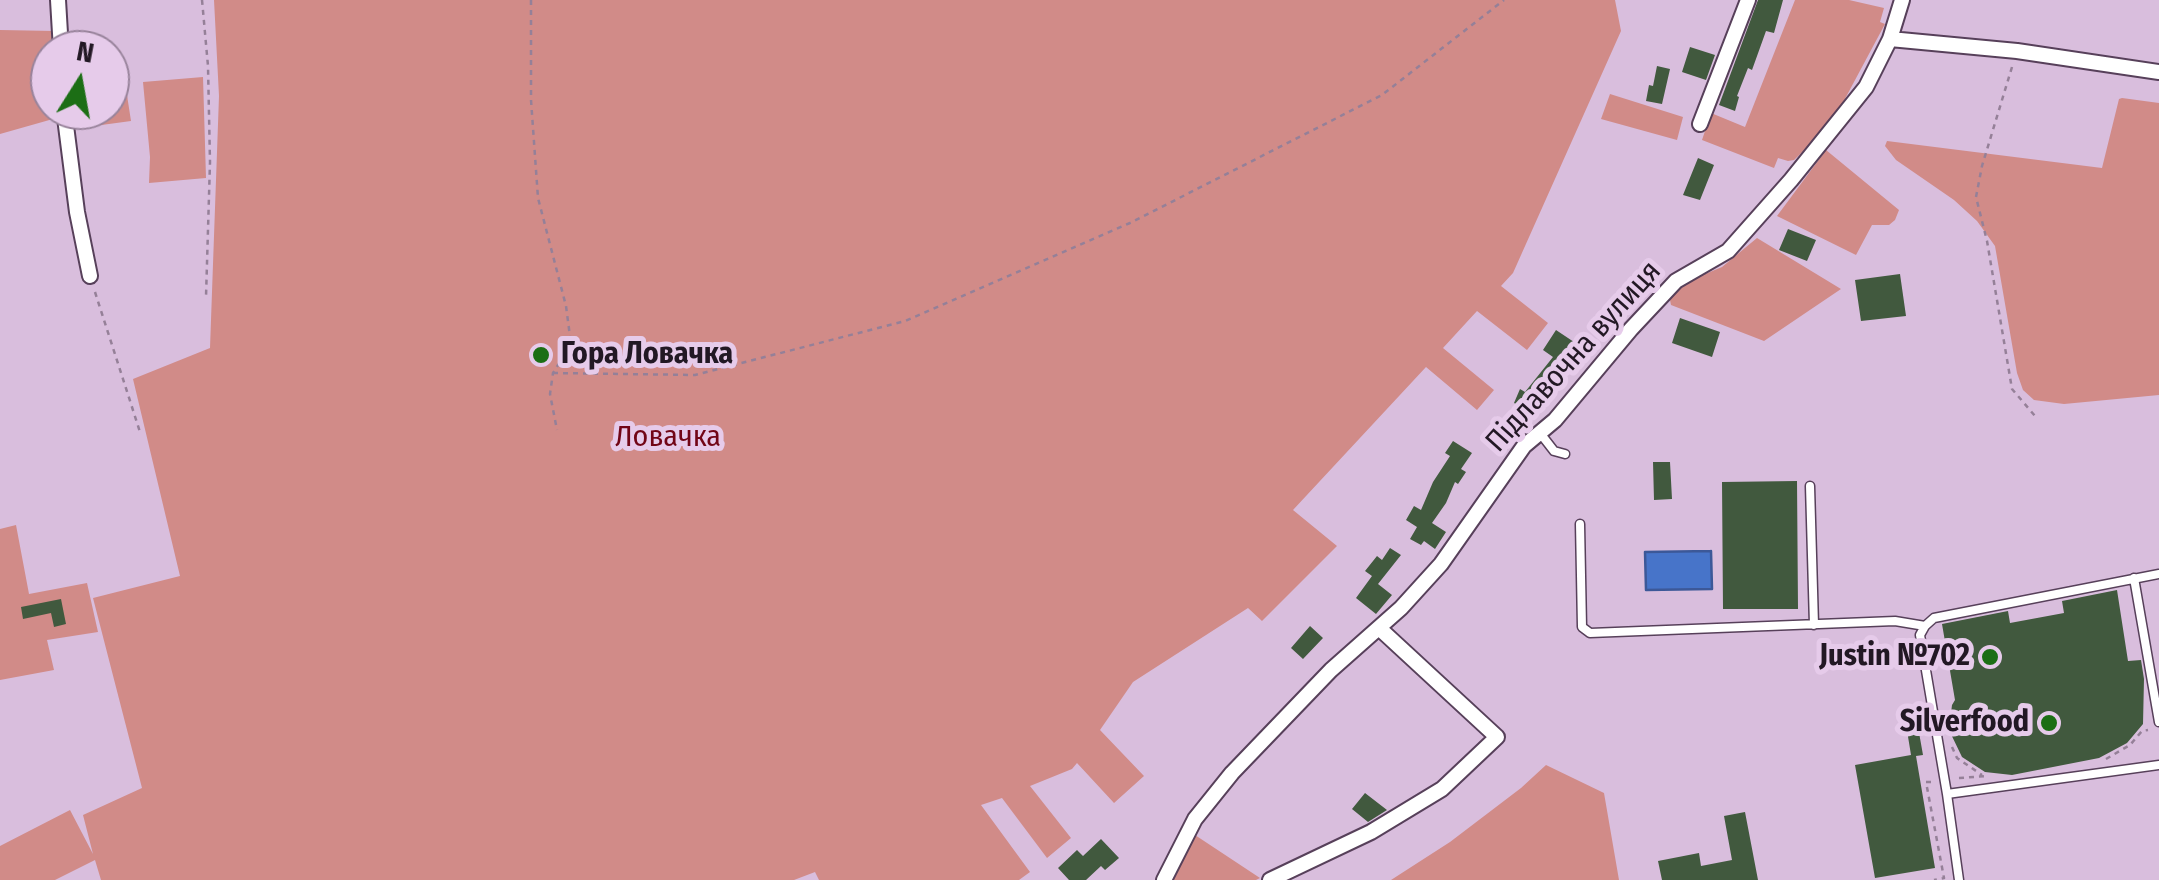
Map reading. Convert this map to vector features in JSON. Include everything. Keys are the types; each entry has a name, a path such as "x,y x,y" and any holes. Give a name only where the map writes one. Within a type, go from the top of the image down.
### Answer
{"street":[{"path":"58,0 60,30"},
{"path":"1700,124 1748,0"},
{"name":"Підлавочна вулиця","path":"1164,880 1195,818 1232,773 1441,564 1524,446 1540,434 1676,281 1728,251 1778,194 1866,87 1890,39 1902,0"},
{"path":"1890,39 2017,51 2159,72"},
{"path":"67,130 90,276"},
{"path":"1270,880 1372,832 1442,790 1498,737 1379,628"}],"lane":[{"path":"1540,434 1554,451 1565,454"},
{"path":"1810,486 1814,624"},
{"path":"1580,524 1582,627 1590,632 1895,621 1925,626"},
{"path":"1958,880 1948,794 1920,635 1925,626 1934,618 2159,574"},
{"path":"2134,578 2159,722"},
{"path":"1948,794 2159,765"}],"path":[{"path":"202,0 210,162 206,297"},
{"path":"531,0 531,100 538,198 566,306 571,344 553,373 550,394 557,430"},
{"path":"553,373 695,375 905,321 1130,222 1382,95 1504,0"},
{"path":"2017,51 1976,197 2012,389 2034,416"},
{"path":"90,276 140,432"},
{"path":"1949,742 1957,758 1982,775"}],"green space":[{"name":"Ловачка","path":"214,0 1615,0 1621,31 1513,273 1501,286 1548,323 1527,350 1477,311 1443,348 1494,390 1477,410 1426,367 1293,510 1337,546 1262,621 1248,608 1133,682 1100,730 1144,776 1114,803 1077,763 1072,769 1030,786 1071,838 1047,858 1002,798 981,805 1030,872 1019,880 819,880 815,872 794,880 101,880 95,860 55,880 0,880 0,846 70,810 93,854 83,815 142,788 93,598 180,576 133,379 210,348 219,96"},
{"path":"1795,0 1849,0 1884,8 1880,22 1885,24 1823,132 1794,160 1778,158 1774,168 1702,140 1711,113 1745,127"},
{"path":"0,30 30,31 30,126 0,134"},
{"path":"203,77 206,178 149,183 143,82"},
{"path":"1610,94 1683,117 1677,140 1601,119"},
{"path":"2122,98 2159,103 2159,395 2064,404 2034,400 2023,390 2017,373 1995,246 1977,221 1954,200 1896,160 1885,146 1887,141 2102,168"},
{"path":"1826,150 1899,210 1889,225 1872,225 1856,255 1777,216"},
{"path":"1757,238 1841,289 1764,341 1671,305 1677,291 1693,279 1722,267"},
{"path":"16,525 29,594 87,583 98,632 47,640 54,670 0,680 0,529"},
{"path":"1546,765 1604,793 1619,880 1391,880 1450,842"},
{"path":"1193,834 1260,878 1170,880"}],"water":[{"path":"1711,551 1712,589 1646,590 1645,552"}],"building":[{"path":"1758,0 1783,0 1774,33 1766,31 1752,70 1748,68 1735,111 1719,105"},
{"path":"1690,47 1715,55 1706,80 1682,72"},
{"path":"1657,66 1670,69 1662,104 1646,101"},
{"path":"1698,158 1714,165 1700,200 1683,195"},
{"path":"1788,229 1816,240 1807,261 1779,250"},
{"path":"1900,274 1906,316 1861,321 1855,280"},
{"path":"1680,318 1720,332 1712,357 1672,343"},
{"path":"1556,330 1577,344 1558,379 1547,392 1543,389 1531,412 1514,403 1520,389 1525,392 1553,357 1543,350"},
{"path":"1453,441 1472,453 1461,469 1466,472 1458,484 1455,482 1432,523 1446,532 1435,549 1424,541 1421,545 1410,539 1417,527 1406,520 1414,506 1421,510 1450,456 1445,453"},
{"path":"1653,462 1670,462 1672,499 1654,500"},
{"path":"1797,481 1798,609 1723,609 1722,482"},
{"path":"1390,548 1401,555 1378,584 1392,595 1376,614 1356,598 1372,576 1365,571 1377,556 1382,560"},
{"path":"2117,590 2128,661 2141,660 2144,679 2143,724 2127,743 2099,758 2012,775 1985,772 1962,757 1949,730 1955,700 1942,624 2008,611 2010,623 2064,613 2062,601"},
{"path":"61,599 66,624 54,627 51,613 23,619 21,607"},
{"path":"1310,626 1323,638 1303,659 1291,648"},
{"path":"1915,710 1923,755 1916,756 1935,868 1875,878 1855,765 1911,755 1904,712"},
{"path":"1365,793 1387,810 1368,822 1352,809"},
{"path":"1745,812 1758,880 1662,880 1658,861 1699,853 1701,866 1732,860 1724,816"},
{"path":"1101,839 1119,858 1105,870 1101,866 1086,880 1069,880 1058,868 1077,850 1083,856"}],"place":[{"name":"Гора Ловачка","path":"541,355"},
{"name":"Justin №702","path":"1990,657"},
{"name":"Silverfood","path":"2049,723"}]}
